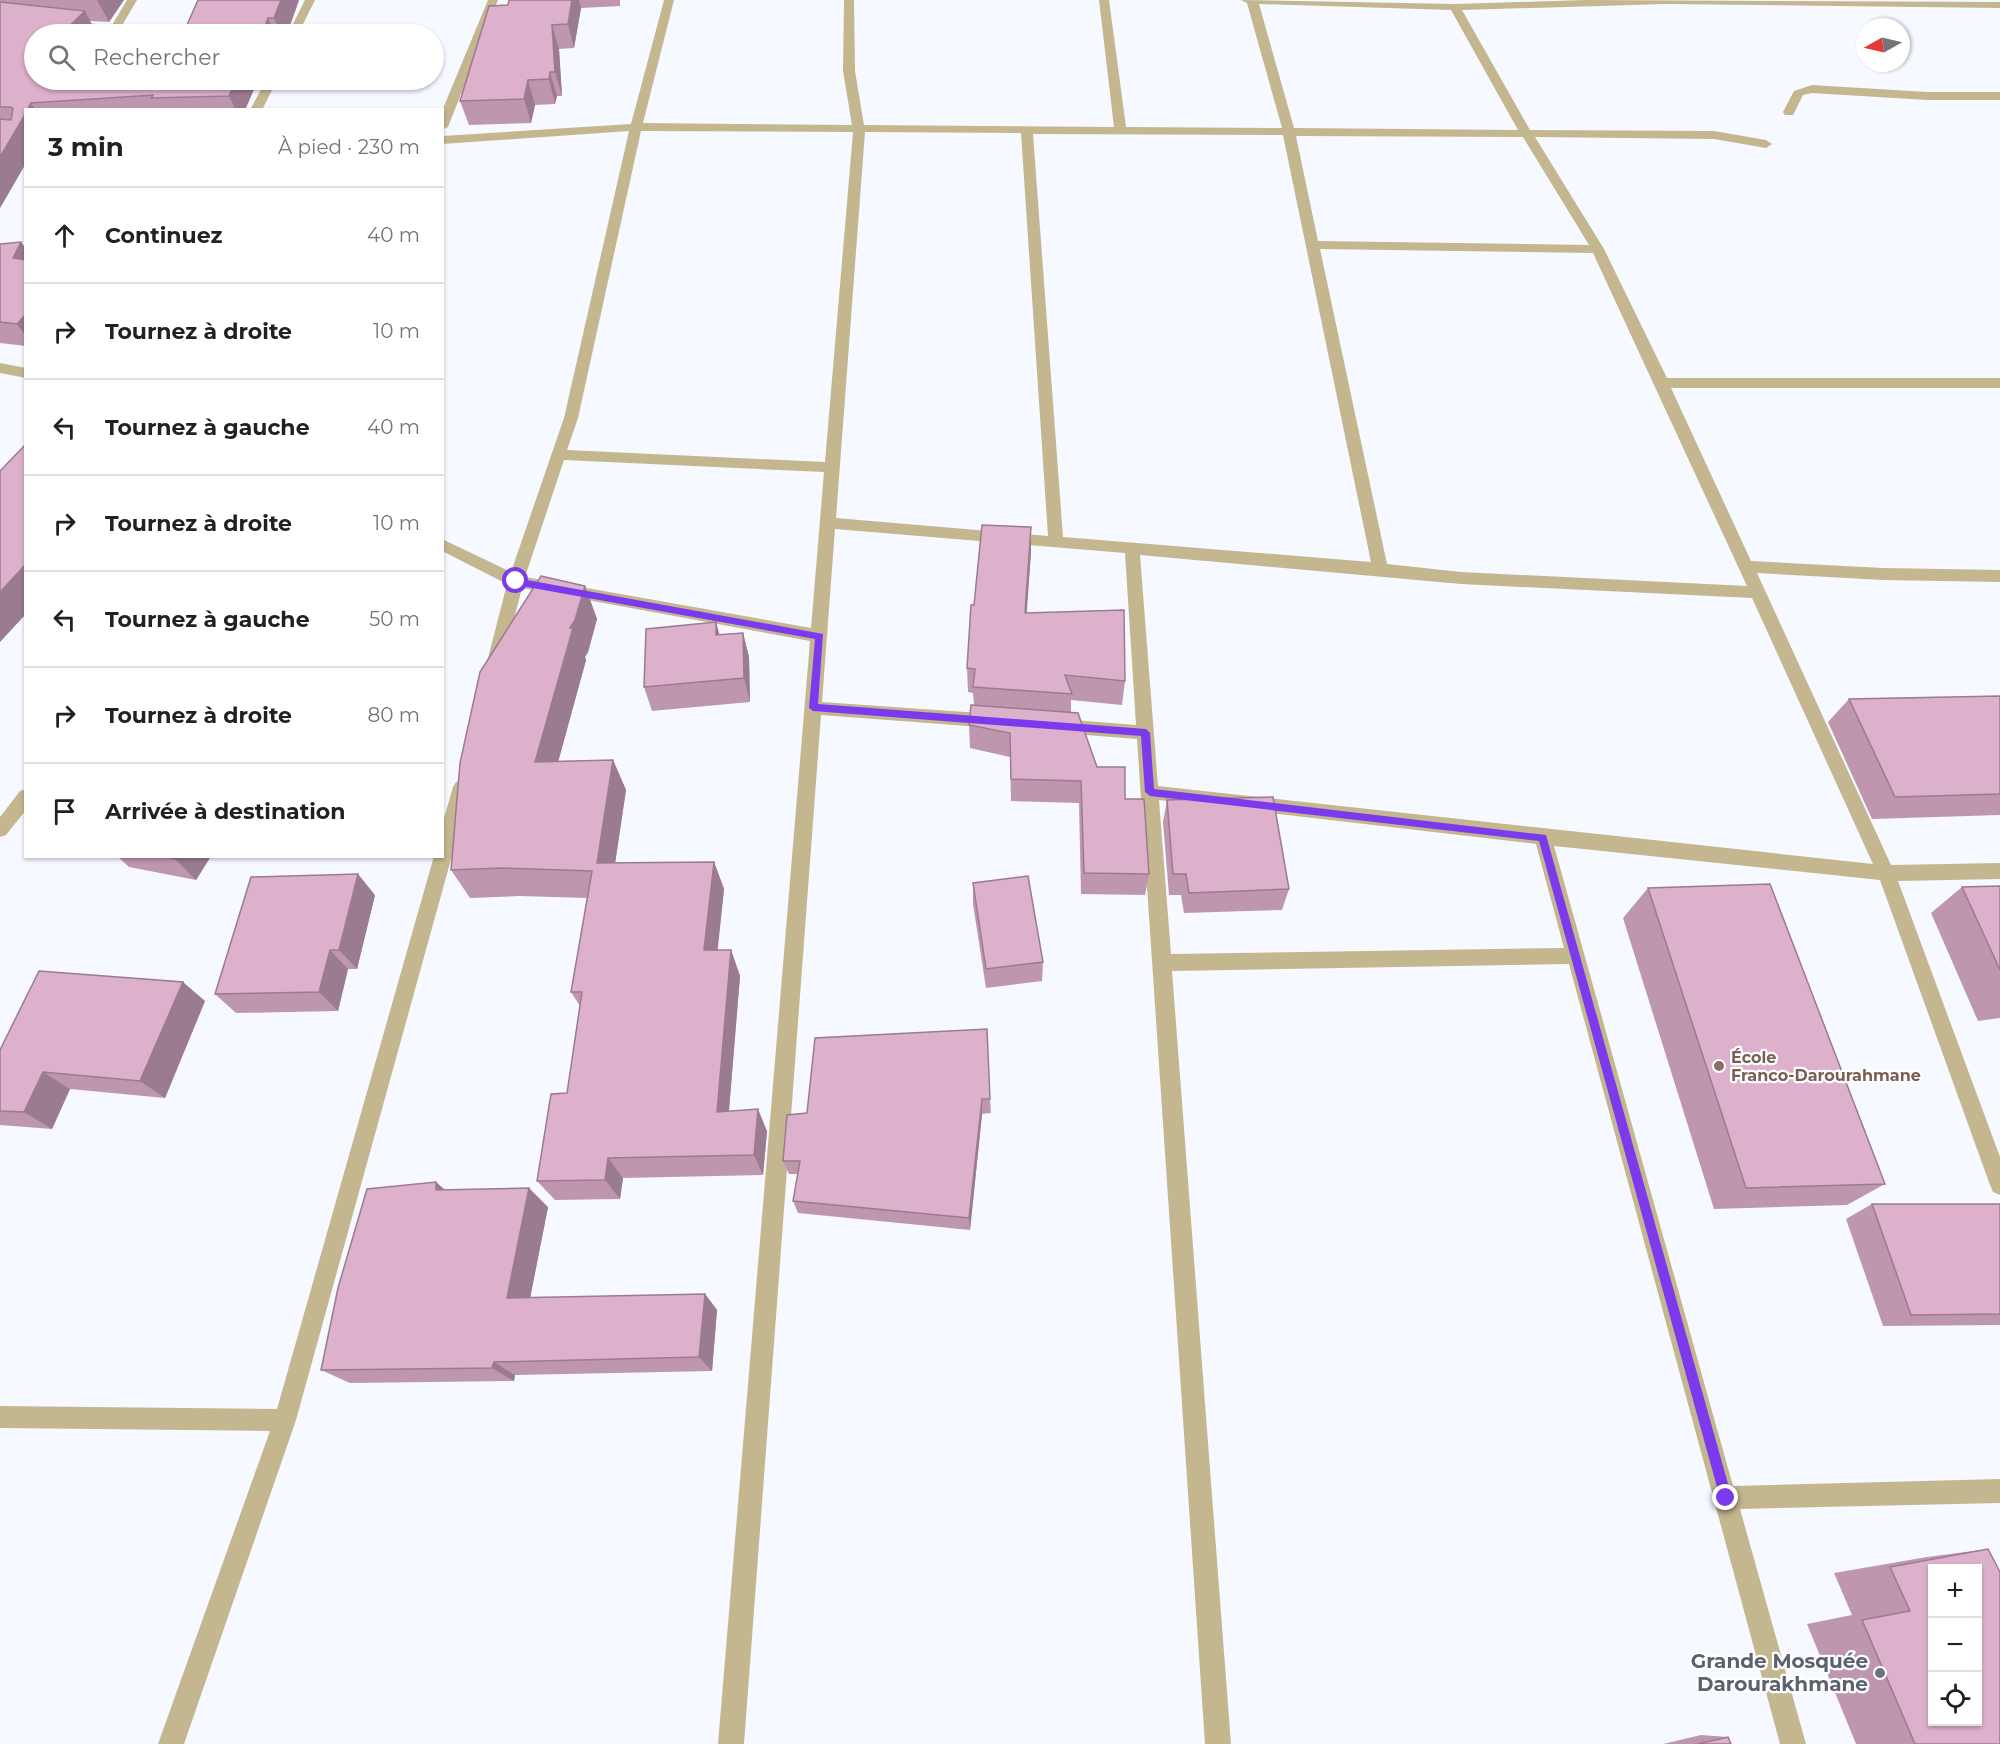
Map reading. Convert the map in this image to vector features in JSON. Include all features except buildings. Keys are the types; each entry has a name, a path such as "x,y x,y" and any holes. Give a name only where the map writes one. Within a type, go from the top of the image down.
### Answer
{"street":[{"path":"118,24 132,0"},
{"path":"298,24 310,0"},
{"path":"444,122 493,0"},
{"path":"489,684 516,581 571,418 636,127 669,0"},
{"path":"731,1744 859,129 849,71 849,0"},
{"path":"1104,0 1121,131"},
{"path":"1246,0 1455,7 1522,2 1666,1 2000,5"},
{"path":"1252,0 1289,133 1380,569"},
{"path":"1455,7 1526,133 1598,249 1662,383 1886,873 2000,1185"},
{"path":"1789,112 1798,93 1812,89 1927,96 2000,96"},
{"path":"257,108 266,90"},
{"path":"444,140 636,127 1714,135 1766,144"},
{"path":"1027,130 1056,542"},
{"path":"1312,245 1598,249"},
{"path":"0,368 24,374"},
{"path":"1662,383 2000,383"},
{"path":"559,455 832,468"},
{"path":"828,523 1380,569 1461,578 1758,592"},
{"path":"444,545 516,581 819,636"},
{"path":"1132,549 1218,1744"},
{"path":"1747,567 1883,574 2000,576"},
{"path":"813,708 1015,723"},
{"path":"1039,725 1146,733"},
{"path":"444,850 468,764"},
{"path":"1150,792 1886,873 2000,871"},
{"path":"0,830 24,799"},
{"path":"1543,837 1793,1744"},
{"path":"171,1744 285,1420 442,858"},
{"path":"1162,963 1576,956"},
{"path":"0,1417 285,1420"},
{"path":"1726,1498 2000,1491"}],"place":[{"name":"École Franco-Darourahmane","path":"1719,1066"},
{"name":"Grande Mosquée Darourakhmane","path":"1880,1673"}],"route":[{"path":"516,581 819,636 813,708 1146,733 1150,792 1543,837 1726,1498"}]}
